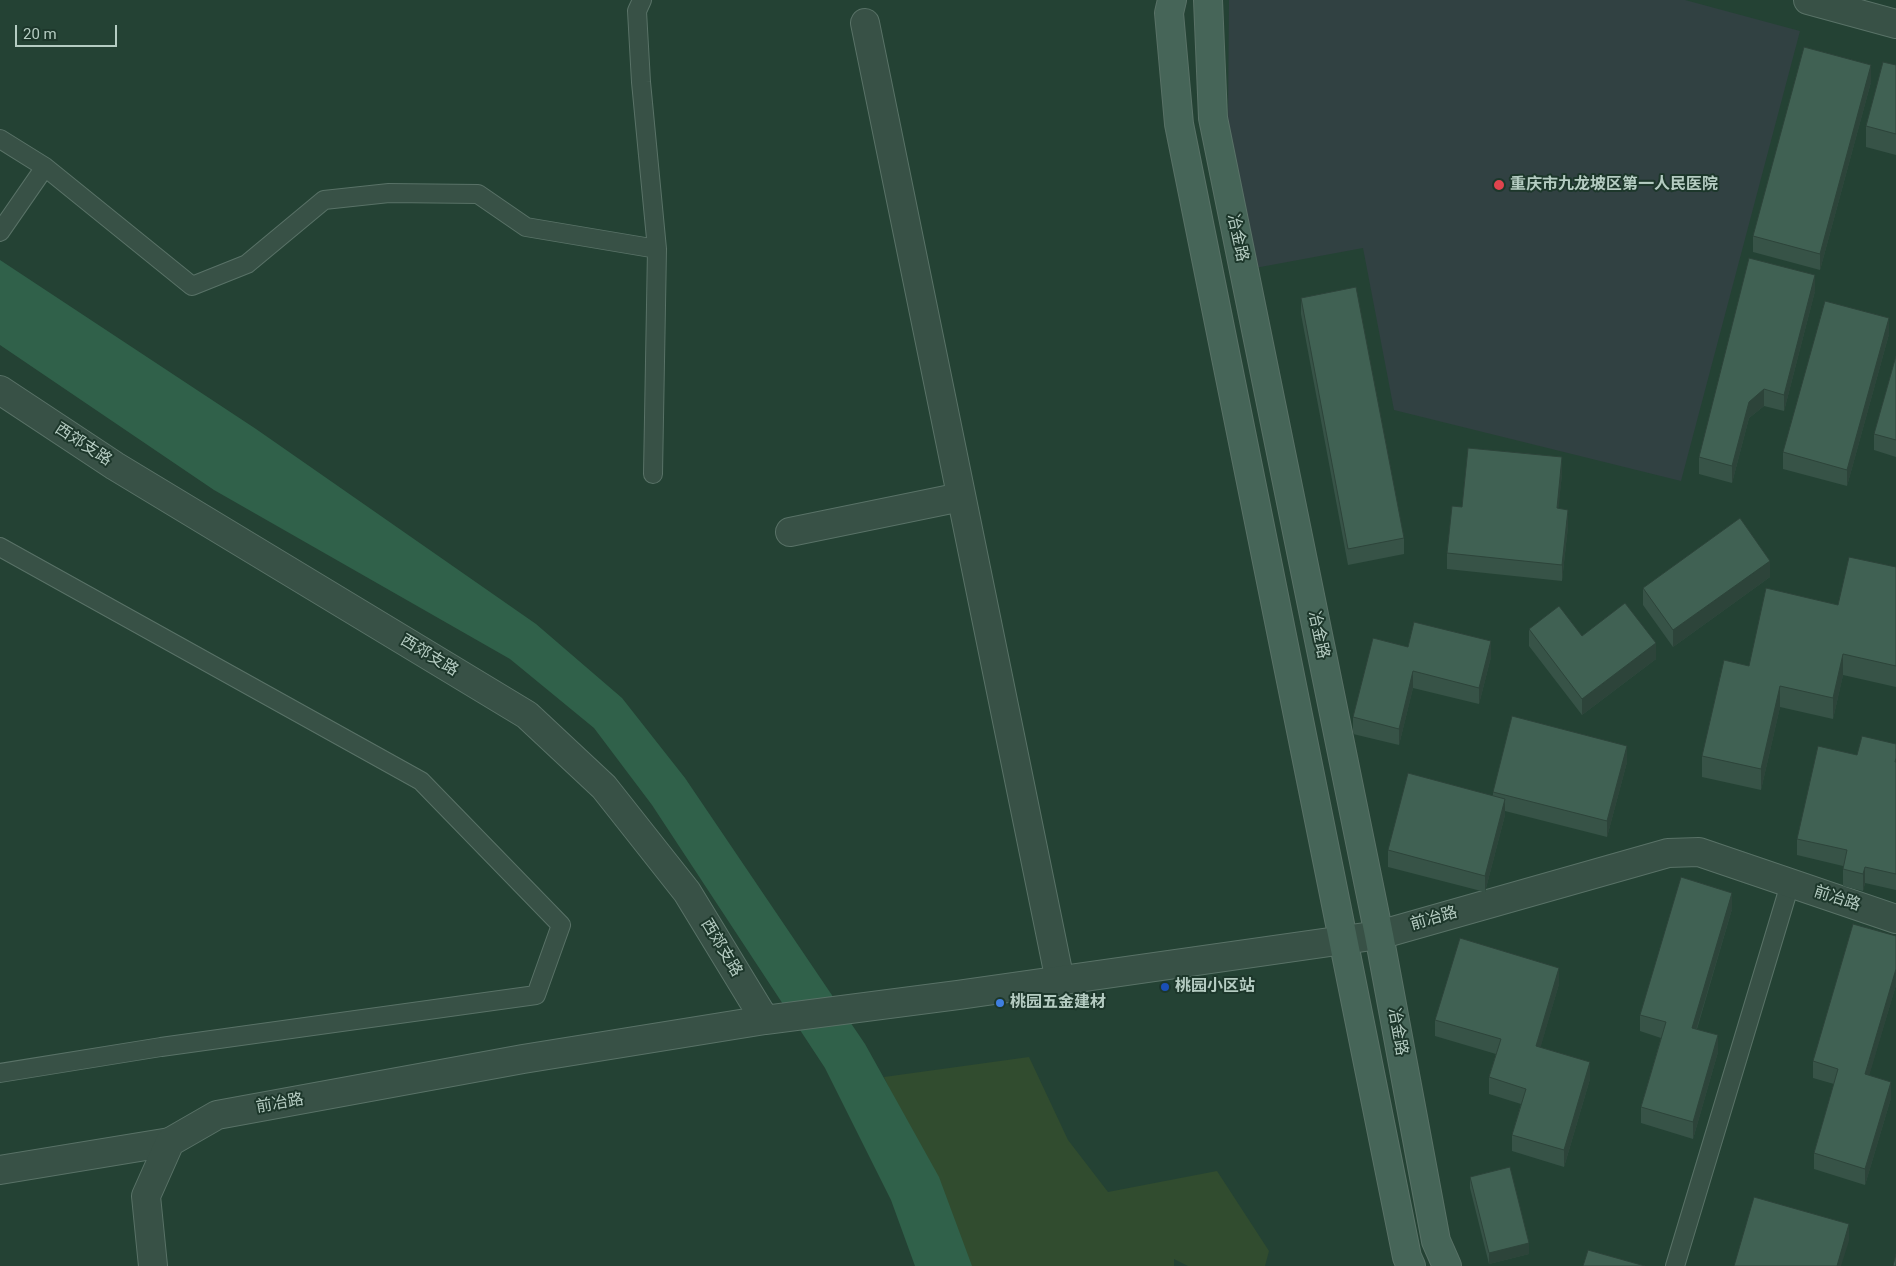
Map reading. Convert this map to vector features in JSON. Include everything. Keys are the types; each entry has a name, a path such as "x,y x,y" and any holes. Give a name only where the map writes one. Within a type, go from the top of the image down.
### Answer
{"main road":[{"name":"冶金路","path":"1172,0 1169,13 1179,124 1407,1257 1411,1266"},
{"name":"冶金路","path":"1208,0 1213,118 1379,935 1436,1240 1447,1266"}],"street":[{"path":"1808,0 1896,24"},
{"path":"865,22 1060,981"},
{"name":"西郊支路","path":"0,390 115,466 527,715 604,787 687,892 765,1020"},
{"path":"790,532 961,497"},
{"name":"前冶路","path":"170,1142 217,1115 523,1059 765,1020 1060,981 1379,935 1668,853 1699,852 1896,919"},
{"path":"0,1170 170,1142"},
{"path":"153,1266 146,1196 170,1142"}],"lane":[{"path":"642,0 636,11 656,249 653,474"},
{"path":"0,139 45,167 192,286 247,264 324,200 389,193 478,194 526,227 656,249"},
{"path":"4,226 45,167"},
{"path":"0,547 421,781 561,925 536,995 161,1047 0,1073"},
{"path":"1675,1266 1790,884"}],"shaded area":[{"name":"重庆市九龙坡区第一人民医院","path":"1229,0 1685,0 1800,31 1681,481 1394,410 1363,248 1255,268 1228,123"},
{"path":"0,260 256,429 536,624 622,698 685,778 865,1044 939,1177 972,1266 915,1266 891,1200 825,1068 652,805 594,728 510,659 214,490 0,345"},
{"path":"1029,1057 1068,1140 1108,1192 1217,1171 1269,1251 1265,1266 1188,1266 1174,1259 1174,1266 970,1266 884,1077"}],"building":[{"path":"1804,47 1871,65 1820,254 1753,236"},
{"path":"1883,62 1896,65 1896,134 1866,126"},
{"path":"1749,258 1815,275 1784,395 1764,389 1749,402 1732,466 1699,457"},
{"path":"1356,287 1404,538 1348,549 1301,298"},
{"path":"1825,301 1889,318 1847,470 1783,452"},
{"path":"1896,356 1896,440 1874,434"},
{"path":"1468,448 1562,457 1557,508 1568,510 1562,565 1447,553 1452,506 1462,507"},
{"path":"1740,518 1770,561 1673,630 1643,588"},
{"path":"1849,557 1896,567 1896,666 1843,654 1833,698 1780,686 1761,769 1702,756 1724,660 1749,666 1766,588 1838,605"},
{"path":"1625,603 1656,643 1582,699 1529,629 1559,606 1582,636"},
{"path":"1414,622 1491,641 1479,688 1413,671 1399,729 1353,717 1373,638 1408,647"},
{"path":"1512,716 1627,746 1607,821 1493,792"},
{"path":"1862,736 1896,744 1896,874 1865,867 1863,874 1843,869 1847,850 1797,839 1818,746 1857,755"},
{"path":"1408,773 1505,799 1485,876 1388,850"},
{"path":"1681,877 1732,893 1692,1028 1718,1035 1693,1122 1641,1107 1666,1022 1640,1015"},
{"path":"1853,924 1896,936 1896,969 1865,1074 1891,1082 1865,1169 1814,1153 1838,1069 1813,1061"},
{"path":"1460,938 1559,968 1536,1046 1590,1062 1564,1150 1512,1135 1526,1089 1489,1077 1501,1039 1435,1020"},
{"path":"1510,1167 1529,1243 1489,1253 1470,1177"},
{"path":"1754,1197 1849,1224 1837,1266 1734,1266"},
{"path":"1588,1250 1645,1266 1583,1266"},
{"path":"1896,1254 1896,1266 1893,1266"}],"place":[{"name":"重庆市九龙坡区第一人民医院","path":"1499,185"},
{"name":"桃园小区站","path":"1165,987"},
{"name":"桃园五金建材","path":"1000,1003"}]}
